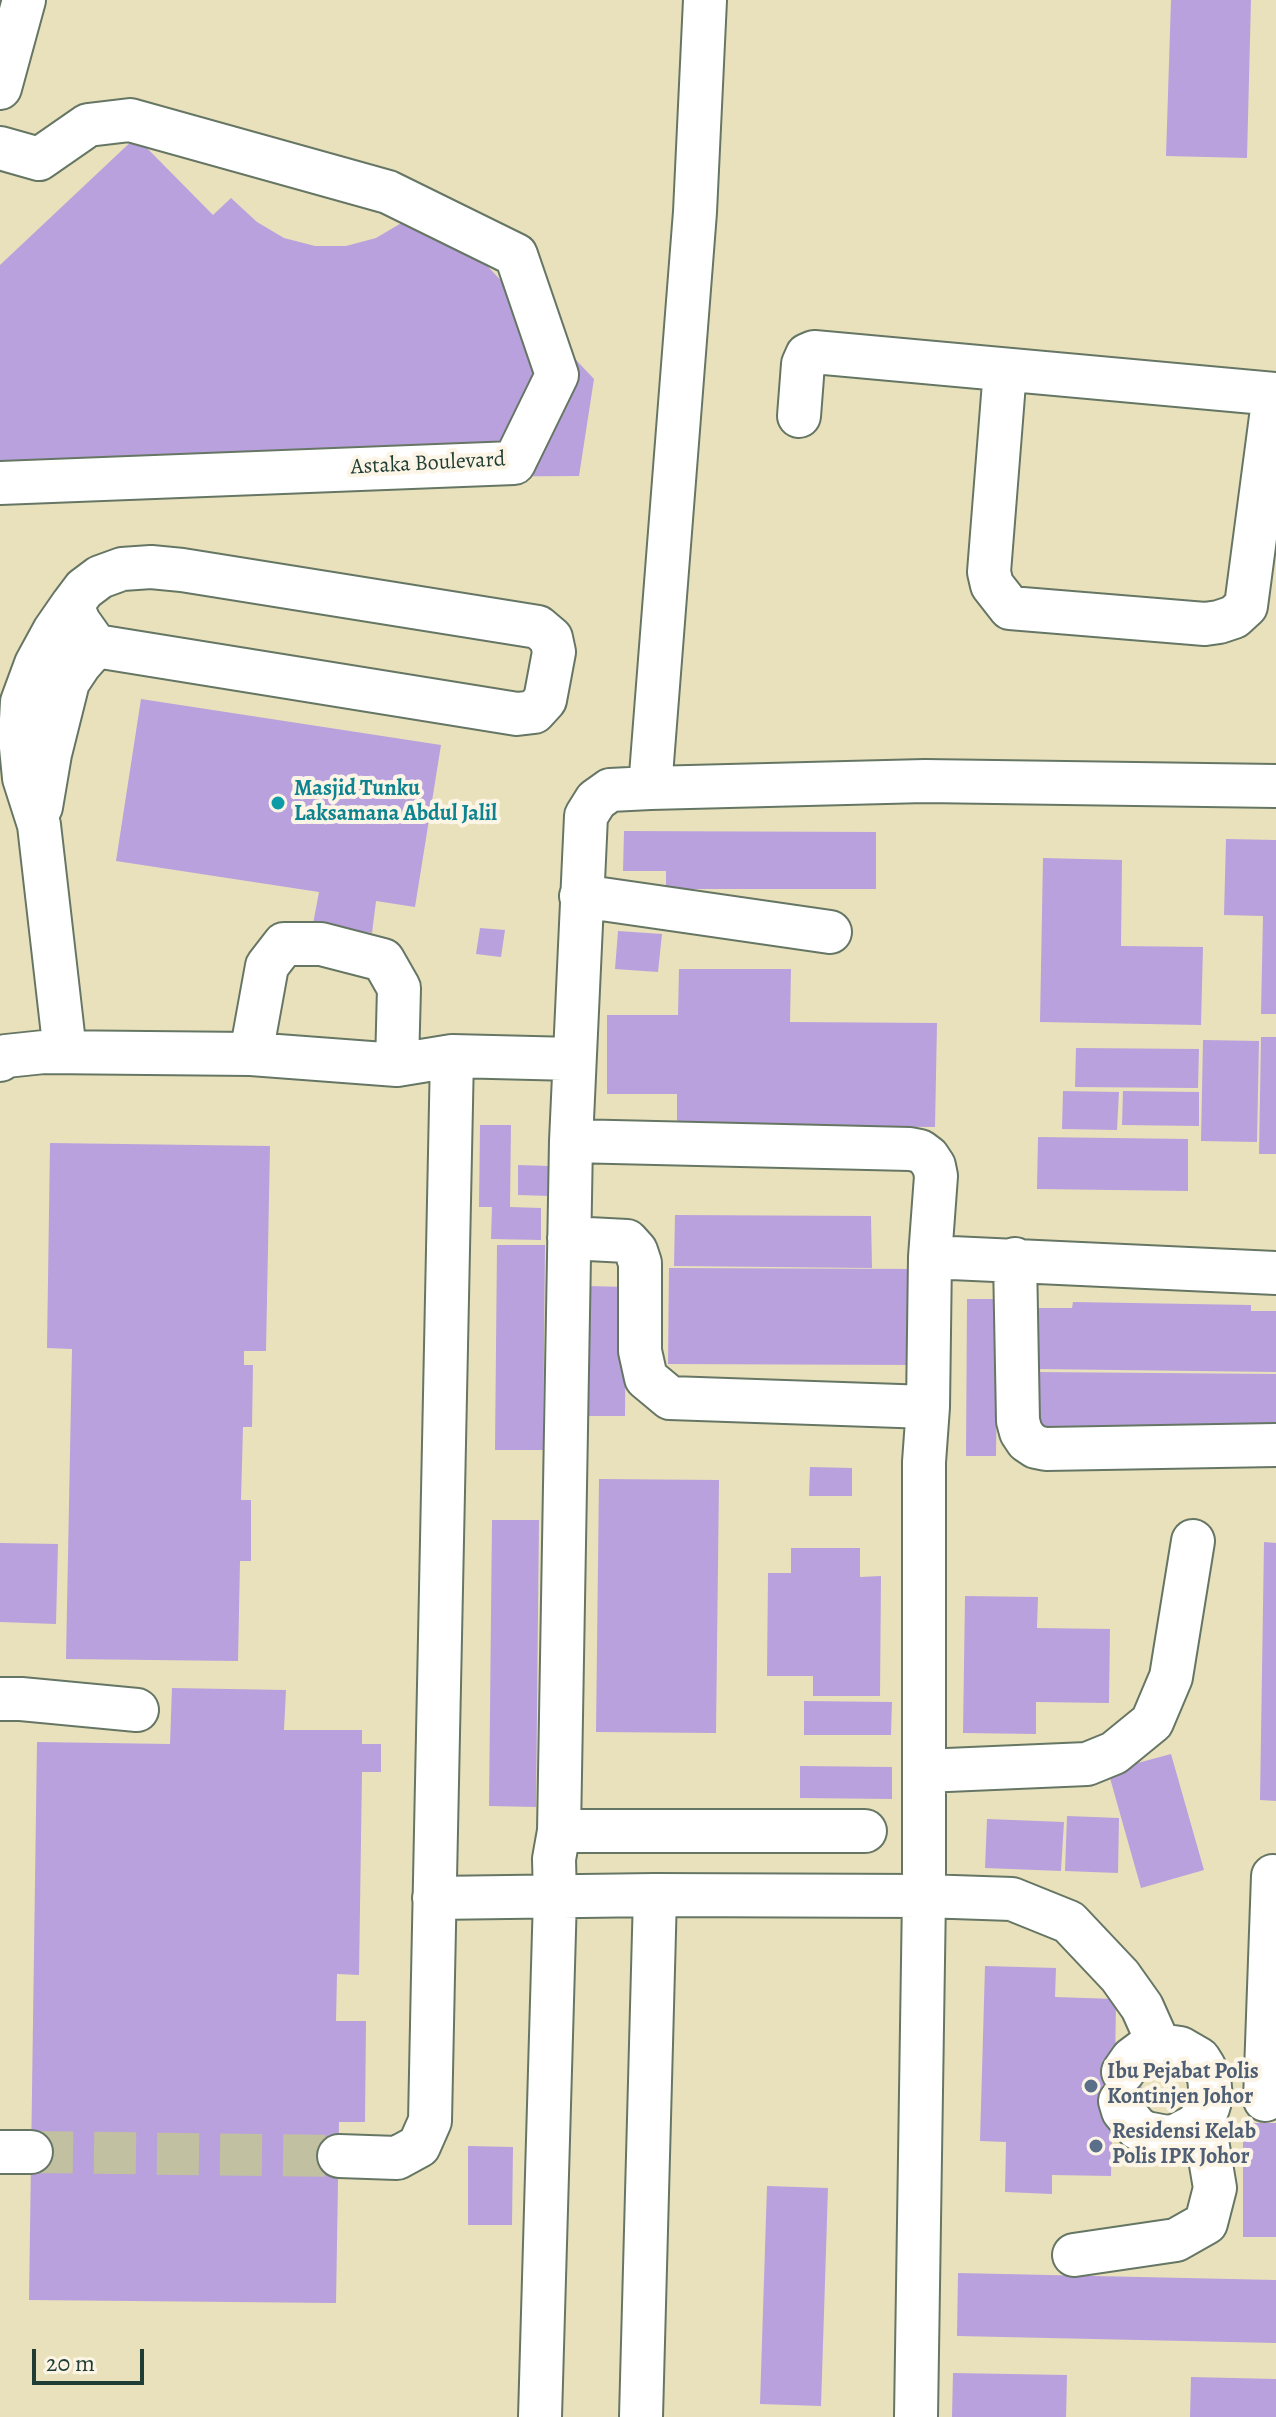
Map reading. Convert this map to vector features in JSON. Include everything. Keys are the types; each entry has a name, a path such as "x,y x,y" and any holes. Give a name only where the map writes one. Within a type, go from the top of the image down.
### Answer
{"street":[{"path":"0,88 24,0"},
{"path":"650,788 695,212 705,0"},
{"name":"Astaka Boulevard","path":"0,148 39,159 88,125 130,120 388,192 516,255 557,375 514,463 0,483"},
{"path":"799,416 803,364 807,355 814,352 1275,394 1246,606 1234,617 1205,624 1010,608 992,585 989,572 1005,370"},
{"path":"65,1052 39,825 50,754 28,703 36,664 54,631 72,605 84,589 100,577 122,569 151,567 538,627 551,638 554,652 545,700 534,712 517,714 96,646 79,622 72,605"},
{"path":"28,703 68,682 96,646"},
{"path":"540,2417 554,1859 559,1831 573,1059 586,816 596,800 610,790 650,788 925,781 1276,786"},
{"path":"581,896 830,932"},
{"path":"251,1054 267,966 284,944 321,944 383,960 399,988 397,1065"},
{"path":"0,1060 18,1054 65,1052 251,1054 397,1065 452,1056 573,1059"},
{"path":"339,2156 397,2158 419,2146 430,2121 452,1056"},
{"path":"571,1141 858,1146 920,1151 928,1157 936,1176 930,1257 924,1462 924,1896 916,2417"},
{"path":"569,1238 627,1241 636,1251 640,1263 640,1351 646,1378 670,1398 928,1407"},
{"path":"930,1257 1276,1273"},
{"path":"1015,1259 1018,1421 1027,1441 1046,1449 1276,1445"},
{"path":"924,1771 1087,1764 1114,1753 1152,1722 1171,1677 1193,1541"},
{"path":"0,1699 137,1710"},
{"path":"559,1831 865,1831"},
{"path":"1207,2107 1271,2100 1273,1876"},
{"path":"434,1898 655,1895 1012,1899 1069,1922 1120,1976 1142,2007 1159,2045"},
{"path":"641,2417 655,1895"},
{"path":"1074,2255 1176,2240 1206,2223 1215,2188 1207,2107 1209,2077 1199,2059 1180,2048 1159,2045 1144,2050 1132,2059 1121,2087 1123,2111 1137,2128 1156,2136 1177,2135 1196,2125 1207,2107"}],"building":[{"path":"1171,0 1251,0 1247,158 1166,156"},
{"path":"136,137 213,215 231,198 257,222 284,238 315,246 346,246 376,238 403,222 425,200 594,379 579,476 0,480 0,265"},
{"name":"Masjid Tunku Laksamana Abdul Jalil","path":"141,699 441,745 415,907 376,901 372,933 313,924 319,892 116,861"},
{"path":"624,831 876,832 876,889 666,889 666,871 623,871"},
{"path":"1226,839 1276,840 1276,1014 1261,1014 1263,916 1224,915"},
{"path":"1043,858 1122,860 1121,946 1203,947 1201,1025 1040,1022"},
{"path":"480,928 505,930 501,957 476,954"},
{"path":"618,931 662,934 658,972 615,969"},
{"path":"679,969 791,969 790,1022 937,1023 935,1127 677,1125 677,1094 607,1094 607,1015 678,1015"},
{"path":"1261,1037 1276,1037 1276,1154 1259,1154"},
{"path":"1203,1040 1259,1041 1257,1142 1201,1141"},
{"path":"1076,1048 1199,1049 1198,1088 1075,1087"},
{"path":"1063,1091 1119,1092 1117,1130 1062,1129"},
{"path":"1123,1091 1199,1092 1199,1126 1122,1125"},
{"path":"480,1125 511,1125 510,1207 541,1208 541,1240 491,1239 492,1207 479,1207"},
{"path":"1038,1137 1188,1139 1188,1191 1037,1189"},
{"path":"50,1143 270,1146 266,1351 244,1351 244,1365 253,1365 252,1427 243,1427 241,1500 251,1500 251,1561 240,1561 238,1661 66,1659 72,1349 47,1348"},
{"path":"518,1165 550,1166 550,1196 518,1195"},
{"path":"675,1215 871,1216 872,1268 674,1266"},
{"path":"497,1245 545,1245 543,1450 495,1450"},
{"path":"669,1268 919,1269 918,1365 668,1364"},
{"path":"588,1286 626,1287 625,1416 587,1416"},
{"path":"967,1299 998,1299 996,1456 966,1456"},
{"path":"1073,1302 1251,1305 1251,1311 1276,1311 1276,1372 1035,1369 1036,1308 1072,1308"},
{"path":"1036,1372 1276,1374 1276,1429 1036,1428"},
{"path":"810,1467 852,1468 852,1496 809,1496"},
{"path":"599,1479 719,1480 716,1733 596,1732"},
{"path":"492,1520 539,1520 536,1807 489,1806"},
{"path":"1264,1542 1276,1543 1276,1801 1260,1800"},
{"path":"0,1543 58,1544 56,1624 0,1622"},
{"path":"791,1548 860,1548 860,1577 881,1576 880,1696 813,1696 813,1676 767,1676 768,1573 791,1573"},
{"path":"965,1596 1038,1597 1037,1628 1110,1629 1109,1703 1036,1702 1036,1734 963,1733"},
{"path":"172,1688 286,1690 284,1730 362,1730 362,1744 381,1744 381,1772 362,1772 359,1975 337,1974 336,2021 366,2021 365,2122 339,2122 336,2303 29,2300 37,1742 170,1744"},
{"path":"804,1701 892,1702 891,1735 804,1735"},
{"path":"1171,1754 1204,1870 1141,1888 1108,1771"},
{"path":"800,1766 892,1767 892,1799 800,1798"},
{"path":"1067,1816 1119,1818 1118,1873 1065,1871"},
{"path":"987,1819 1064,1822 1061,1871 985,1868"},
{"path":"985,1966 1056,1968 1055,1997 1116,1999 1115,2072 1142,2073 1141,2102 1113,2101 1111,2176 1052,2175 1052,2194 1005,2192 1006,2142 980,2141"},
{"path":"1243,2123 1276,2123 1276,2237 1243,2237"},
{"path":"468,2146 513,2147 512,2225 468,2225"},
{"path":"767,2186 828,2188 821,2406 760,2404"},
{"path":"958,2273 1276,2280 1276,2343 957,2336"},
{"path":"953,2373 1067,2375 1066,2417 952,2417"},
{"path":"1191,2377 1276,2379 1276,2417 1190,2417"}],"tunnel":[{"path":"31,2152 339,2156"}],"place":[{"name":"Masjid Tunku Laksamana Abdul Jalil","path":"278,803"},
{"name":"Ibu Pejabat Polis Kontinjen Johor","path":"1091,2086"},
{"name":"Residensi Kelab Polis IPK Johor","path":"1096,2146"}]}
